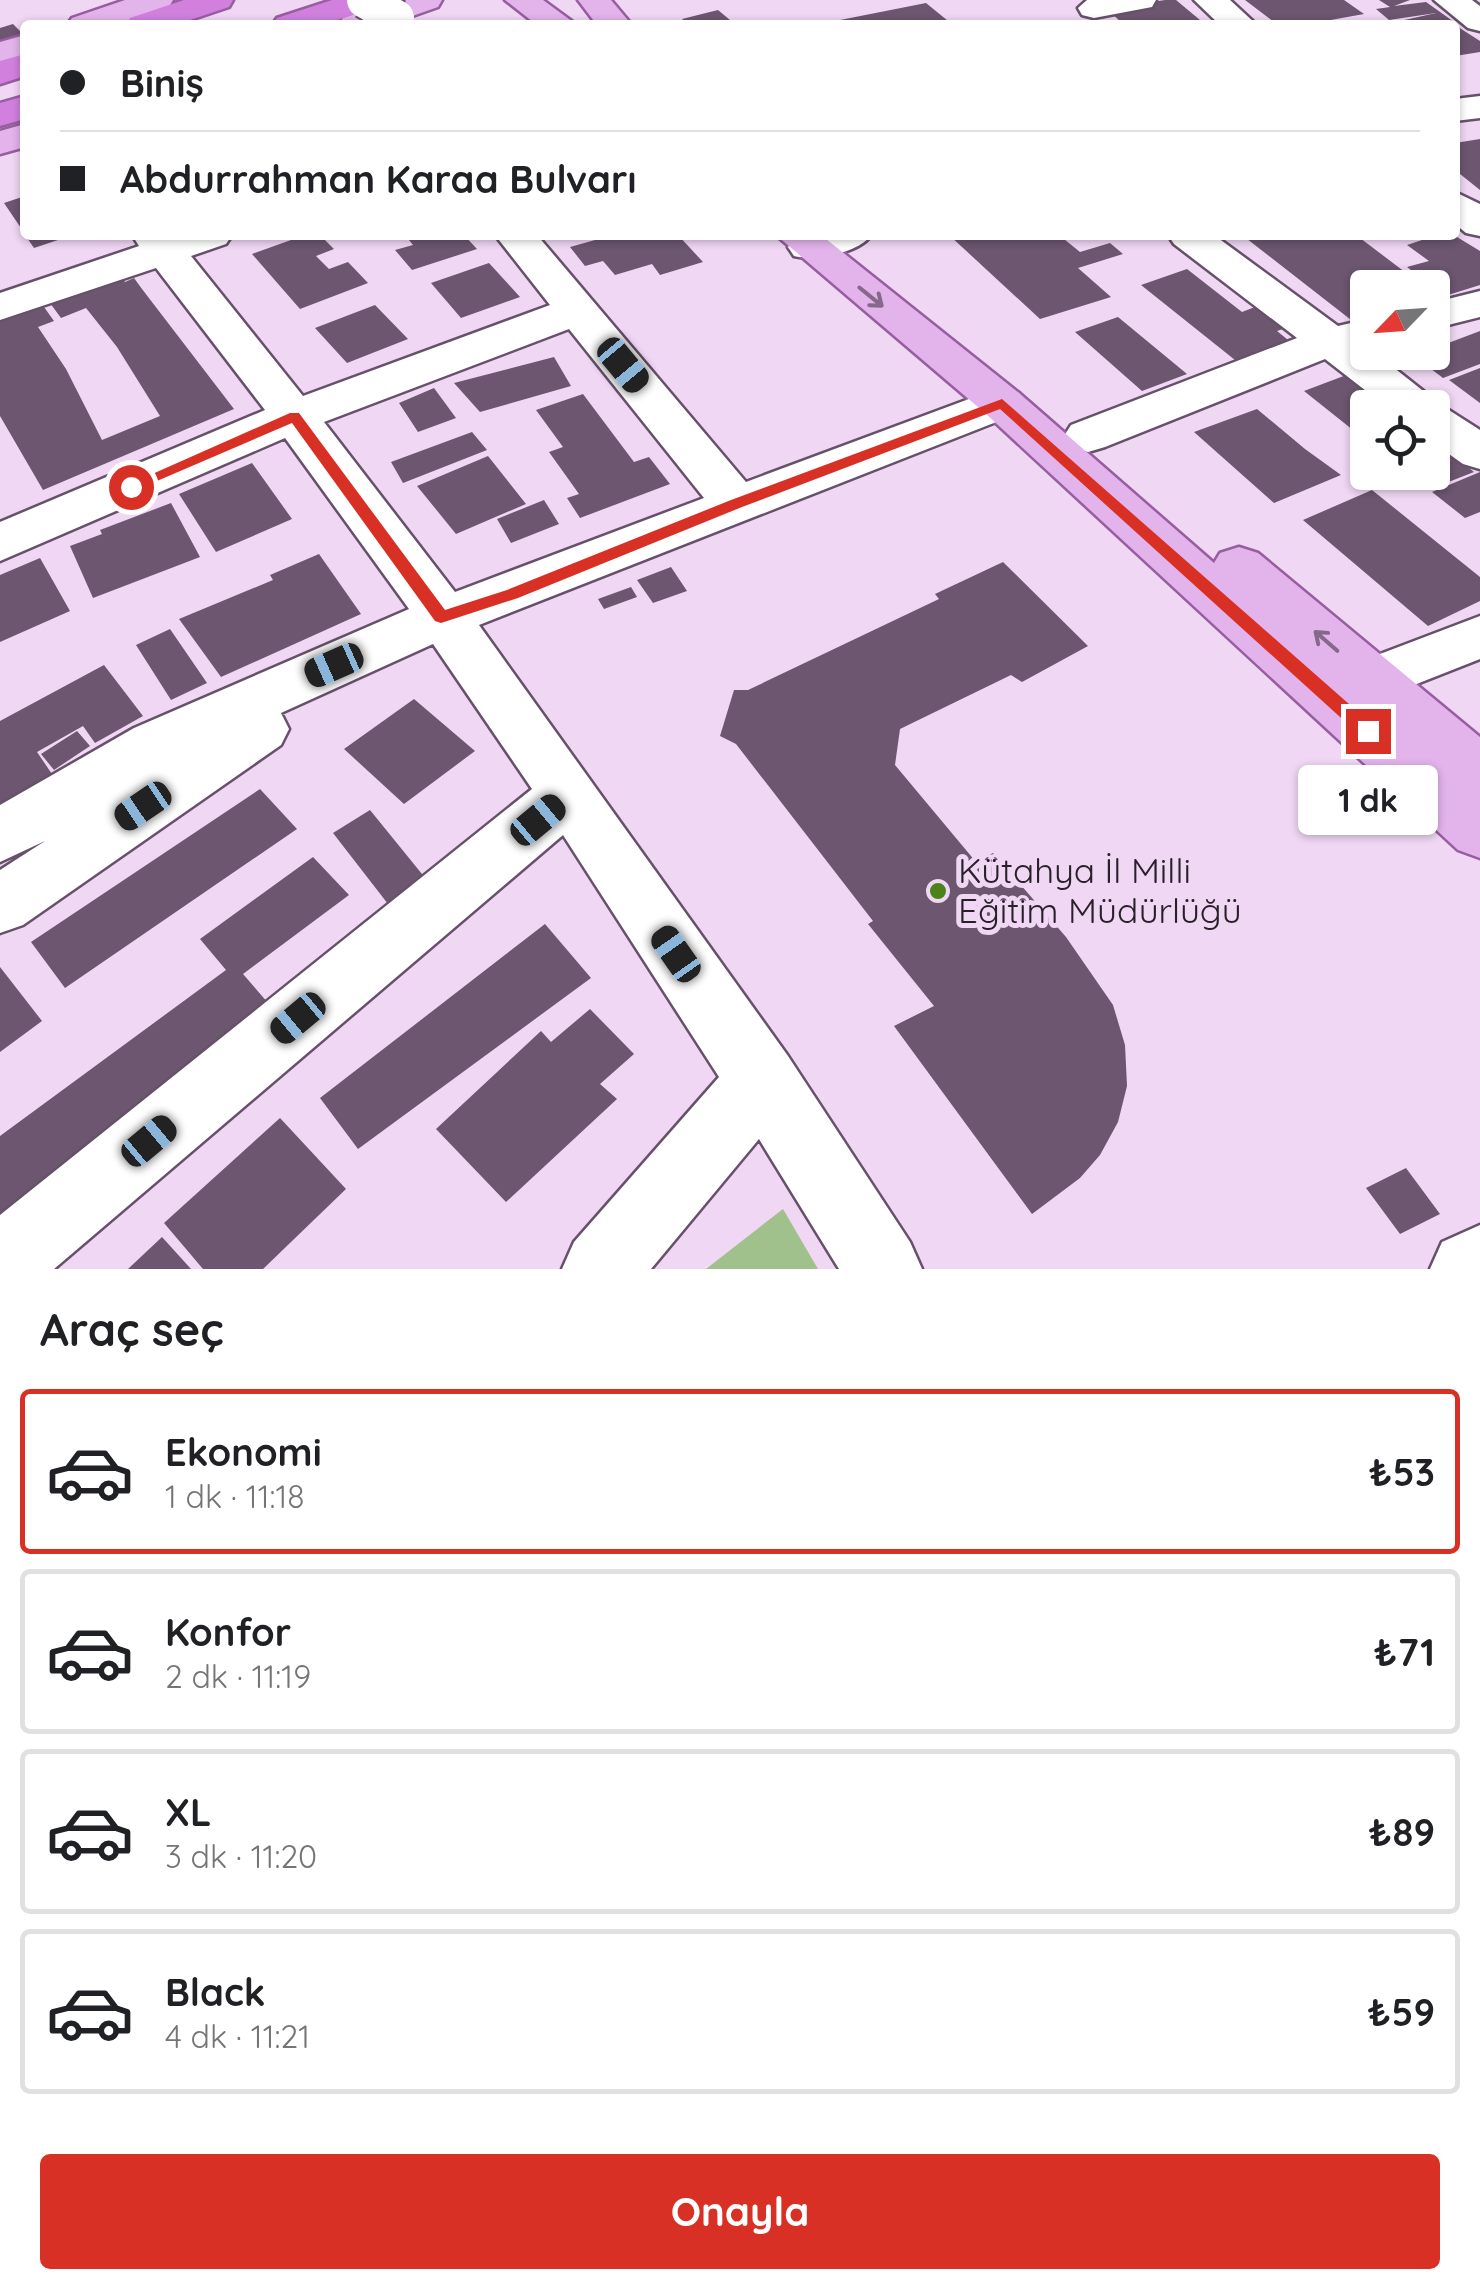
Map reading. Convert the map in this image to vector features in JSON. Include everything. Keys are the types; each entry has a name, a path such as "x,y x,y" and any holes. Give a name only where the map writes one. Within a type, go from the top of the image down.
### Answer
{"highway":[{"path":"157,20 217,0"},
{"path":"303,20 365,0"}],"main road":[{"path":"99,20 157,0"},
{"path":"369,20 426,0"},
{"path":"520,0 552,20"},
{"path":"830,240 1002,403 1480,832"},
{"path":"831,240 1088,436 1480,772"}],"street":[{"path":"365,0 396,18"},
{"path":"1097,11 1140,0"},
{"path":"1210,0 1234,20"},
{"path":"1450,0 1480,21"},
{"path":"1460,208 1480,224"},
{"path":"0,307 175,240 294,416 441,617 763,1080 883,1269"},
{"path":"520,240 736,504"},
{"path":"1196,240 1349,337 1401,390"},
{"path":"1450,312 1480,304"},
{"path":"0,543 294,416 578,310"},
{"path":"1088,436 1349,337"},
{"path":"0,836 155,746 441,617 512,594 1002,403"},
{"path":"1450,432 1480,454"},
{"path":"0,905 200,766 441,617"},
{"path":"1371,680 1480,636"},
{"path":"0,1264 567,796"},
{"path":"600,1269 763,1080"},
{"path":"1469,1269 1480,1264"}],"green space":[{"path":"783,1209 818,1269 706,1269"}],"building":[{"path":"1176,0 1200,20 1119,20 1107,9"},
{"path":"1245,0 1344,0 1364,14 1331,20 1271,20"},
{"path":"1379,0 1410,0 1394,6 1426,2 1451,20 1404,20 1436,13 1389,20 1376,9 1390,7"},
{"path":"926,3 947,20 840,20"},
{"path":"718,10 730,20 683,20"},
{"path":"13,24 20,37 0,43 0,28"},
{"path":"1460,28 1480,41 1480,52 1460,55"},
{"path":"1480,139 1480,190 1460,174 1460,142"},
{"path":"20,198 20,227 4,203"},
{"path":"1460,239 1480,251 1480,285 1450,294 1450,270 1407,267 1429,261 1407,245 1422,240"},
{"path":"28,240 58,240 34,248"},
{"path":"291,240 325,240 334,249 316,256 329,269 348,262 368,283 300,309 252,254"},
{"path":"409,240 469,240 477,249 412,270 395,250 413,245"},
{"path":"595,240 683,240 703,262 660,275 652,264 615,275 603,261 585,266 570,247"},
{"path":"954,240 1065,240 1080,252 1110,243 1123,254 1078,268 1111,297 1040,319"},
{"path":"1248,240 1363,240 1402,270 1350,270 1350,319"},
{"path":"489,263 520,297 461,318 431,283"},
{"path":"1187,269 1242,312 1260,305 1289,327 1277,331 1293,344 1240,364 1141,285"},
{"path":"121,276 125,282 134,278 234,409 43,490 0,416 0,322 44,307 54,321 38,327 66,369 102,440 160,416 117,347 86,308 61,318 50,303"},
{"path":"375,305 408,339 347,363 315,328"},
{"path":"1118,317 1187,374 1142,391 1075,332"},
{"path":"1480,331 1480,364 1443,378 1432,370 1450,370 1450,342"},
{"path":"554,357 571,386 480,412 454,383"},
{"path":"1480,368 1480,403 1449,380"},
{"path":"1349,374 1369,390 1350,390 1350,428 1304,391"},
{"path":"434,388 456,418 418,432 399,403"},
{"path":"583,394 634,462 649,457 670,484 580,518 567,498 579,494 549,452 563,447 536,410"},
{"path":"1257,409 1341,475 1274,503 1194,432"},
{"path":"472,432 487,450 403,483 391,462"},
{"path":"1450,453 1474,472 1450,481"},
{"path":"488,456 526,504 456,534 417,486"},
{"path":"252,463 292,519 216,552 179,494"},
{"path":"1480,472 1480,512 1465,518 1432,492 1450,490 1450,484"},
{"path":"1372,490 1480,577 1480,601 1428,626 1303,520"},
{"path":"544,500 559,524 511,543 497,519"},
{"path":"171,503 200,557 93,598 70,546"},
{"path":"319,554 361,614 221,677 179,619 273,580 270,575"},
{"path":"40,558 70,611 0,642 0,575"},
{"name":"Kütahya İl Milli Eğitim Müdürlüğü","path":"1003,562 1088,646 1022,682 1011,675 900,729 895,765 976,862 993,853 1066,937 1113,1005 1125,1045 1127,1086 1118,1122 1100,1155 1080,1178 1032,1214 894,1026 934,1006 868,924 873,921 736,744 720,736 734,690 748,690 939,599 935,594"},
{"path":"671,567 687,591 653,603 637,580"},
{"path":"631,587 637,597 604,609 598,599"},
{"path":"170,629 207,683 171,700 136,645"},
{"path":"104,665 143,716 95,743 83,726 37,752 54,777 0,807 0,721"},
{"path":"414,699 475,751 404,804 344,749"},
{"path":"77,731 90,746 54,770 41,754"},
{"path":"260,789 297,829 65,988 31,942"},
{"path":"370,810 426,879 388,904 333,833"},
{"path":"313,857 349,895 243,974 275,1011 0,1222 0,1136 226,970 200,939"},
{"path":"545,924 591,978 358,1149 320,1098"},
{"path":"0,967 42,1021 0,1052"},
{"path":"590,1009 634,1054 600,1084 617,1099 506,1202 436,1129 541,1031 551,1042"},
{"path":"280,1118 346,1189 263,1269 203,1269 164,1223"},
{"path":"1406,1168 1440,1214 1400,1234 1366,1188"},
{"path":"162,1237 191,1269 128,1269"}],"place":[{"name":"Kütahya İl Milli Eğitim Müdürlüğü","path":"938,891"}],"route":[{"path":"131,487 294,416 441,617 512,594 1002,403 1368,731"}]}
